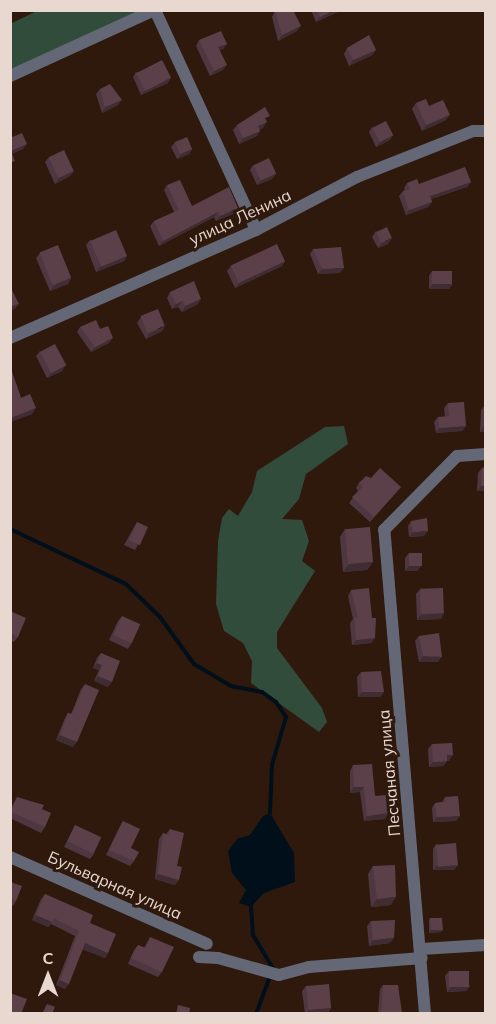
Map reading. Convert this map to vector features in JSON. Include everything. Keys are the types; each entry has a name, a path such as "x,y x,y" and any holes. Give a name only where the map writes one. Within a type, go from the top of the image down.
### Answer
{"street":[{"path":"10,76 154,10 256,230"},
{"name":"улица Ленина","path":"10,338 256,230 357,177 473,132 486,132"},
{"name":"Песчаная улица","path":"425,1014 422,953 384,530 457,456 486,454"},
{"name":"Бульварная улица","path":"10,857 207,944"},
{"path":"199,957 218,958 279,975 309,967 486,945"}],"green space":[{"path":"37,11 154,11 11,72 10,24"},
{"path":"344,426 348,444 306,474 299,499 282,519 302,520 309,541 302,561 315,571 277,632 277,648 322,708 327,722 319,732 251,683 252,661 243,643 224,631 216,604 218,541 222,518 229,509 238,516 252,492 257,471 325,427"}],"water":[{"path":"270,813 294,853 295,882 264,893 251,907 239,903 246,890 232,873 228,851 237,839 250,835 263,816"}],"building":[{"path":"293,10 301,26 282,35 275,11"},
{"path":"317,10 334,10 320,17"},
{"path":"221,31 227,44 218,47 227,65 214,71 199,40"},
{"path":"369,35 376,50 353,60 347,48"},
{"path":"162,60 171,78 145,91 136,73"},
{"path":"110,84 122,100 105,107 100,89"},
{"path":"426,99 429,106 443,100 450,115 426,125 416,103"},
{"path":"265,107 270,116 265,118 267,122 258,126 260,131 243,138 237,125"},
{"path":"386,121 393,135 380,142 373,128"},
{"path":"22,133 27,144 11,151 15,161 10,163 10,138"},
{"path":"187,137 192,149 180,154 175,142"},
{"path":"64,150 74,171 58,178 49,157"},
{"path":"269,158 276,173 261,181 254,165"},
{"path":"465,167 471,182 430,196 432,202 409,210 403,191 410,189 407,183 417,179 419,184"},
{"path":"180,180 192,206 229,187 238,208 220,216 218,212 163,241 154,221 179,210 167,185"},
{"path":"387,227 392,238 381,243 376,232"},
{"path":"116,230 127,256 101,267 90,241"},
{"path":"277,244 285,261 239,283 231,266"},
{"path":"58,245 71,277 53,285 39,252"},
{"path":"341,247 344,268 322,269 313,249"},
{"path":"432,271 452,271 452,284 432,284"},
{"path":"194,281 201,299 185,306 182,301 176,304 170,292"},
{"path":"10,286 19,304 10,307"},
{"path":"158,309 165,326 147,333 140,316"},
{"path":"96,320 100,329 108,326 113,338 95,347 80,327"},
{"path":"55,344 66,365 51,373 40,352"},
{"path":"10,366 21,398 30,394 36,408 13,417 10,410"},
{"path":"464,402 466,426 439,428 438,417 449,416 448,403"},
{"path":"485,405 486,426 484,426"},
{"path":"486,467 486,486 481,486 482,468"},
{"path":"380,468 401,487 374,517 352,497 363,487 359,483 366,476 371,478"},
{"path":"427,518 428,531 413,532 411,521"},
{"path":"137,522 148,527 140,545 129,540"},
{"path":"370,527 373,562 348,564 345,529"},
{"path":"409,553 422,553 422,566 409,566"},
{"path":"369,588 372,618 376,618 375,638 356,640 354,618 358,618 351,590"},
{"path":"443,588 444,613 421,614 420,589"},
{"path":"10,611 26,618 18,637 10,633"},
{"path":"122,616 140,624 132,643 113,635"},
{"path":"439,633 442,657 423,656 419,636"},
{"path":"101,653 120,661 112,682 98,676 102,665 97,663"},
{"path":"381,671 384,692 362,692 361,672"},
{"path":"85,684 99,690 77,742 60,735 68,713 72,714"},
{"path":"452,743 453,755 447,755 447,761 433,762 432,744"},
{"path":"372,764 375,796 387,795 388,813 367,816 364,787 354,787 353,765"},
{"path":"458,796 460,816 437,817 435,803 446,802 445,797"},
{"path":"17,797 44,805 42,809 51,813 45,827 11,812"},
{"path":"123,821 140,829 131,848 139,852 134,861 109,850"},
{"path":"75,825 101,837 94,854 67,841"},
{"path":"170,829 184,833 177,866 182,867 179,880 158,874 163,833 168,835"},
{"path":"456,843 458,865 438,867 436,845"},
{"path":"395,865 396,897 377,899 373,866"},
{"path":"10,882 22,886 16,901 10,898"},
{"path":"45,894 93,915 90,923 116,934 108,953 85,943 69,984 60,980 79,931 54,918 52,922 36,915"},
{"path":"430,918 442,918 443,930 431,930"},
{"path":"395,920 394,938 373,940 371,921"},
{"path":"150,937 174,947 162,972 131,958 138,945 146,948"},
{"path":"449,971 469,971 469,987 449,987"},
{"path":"329,984 331,1008 308,1010 306,986"},
{"path":"383,985 398,985 402,1013 381,1014"},
{"path":"10,993 27,999 21,1014 10,1014"},
{"path":"47,1004 55,1007 52,1014 42,1014"},
{"path":"178,1005 190,1008 189,1014 176,1014"}],"waterway":[{"path":"10,529 126,584 160,617 194,664 231,686 262,692 276,702 286,717 272,765 270,813"},
{"path":"251,907 253,935 273,968 256,1014"}]}
